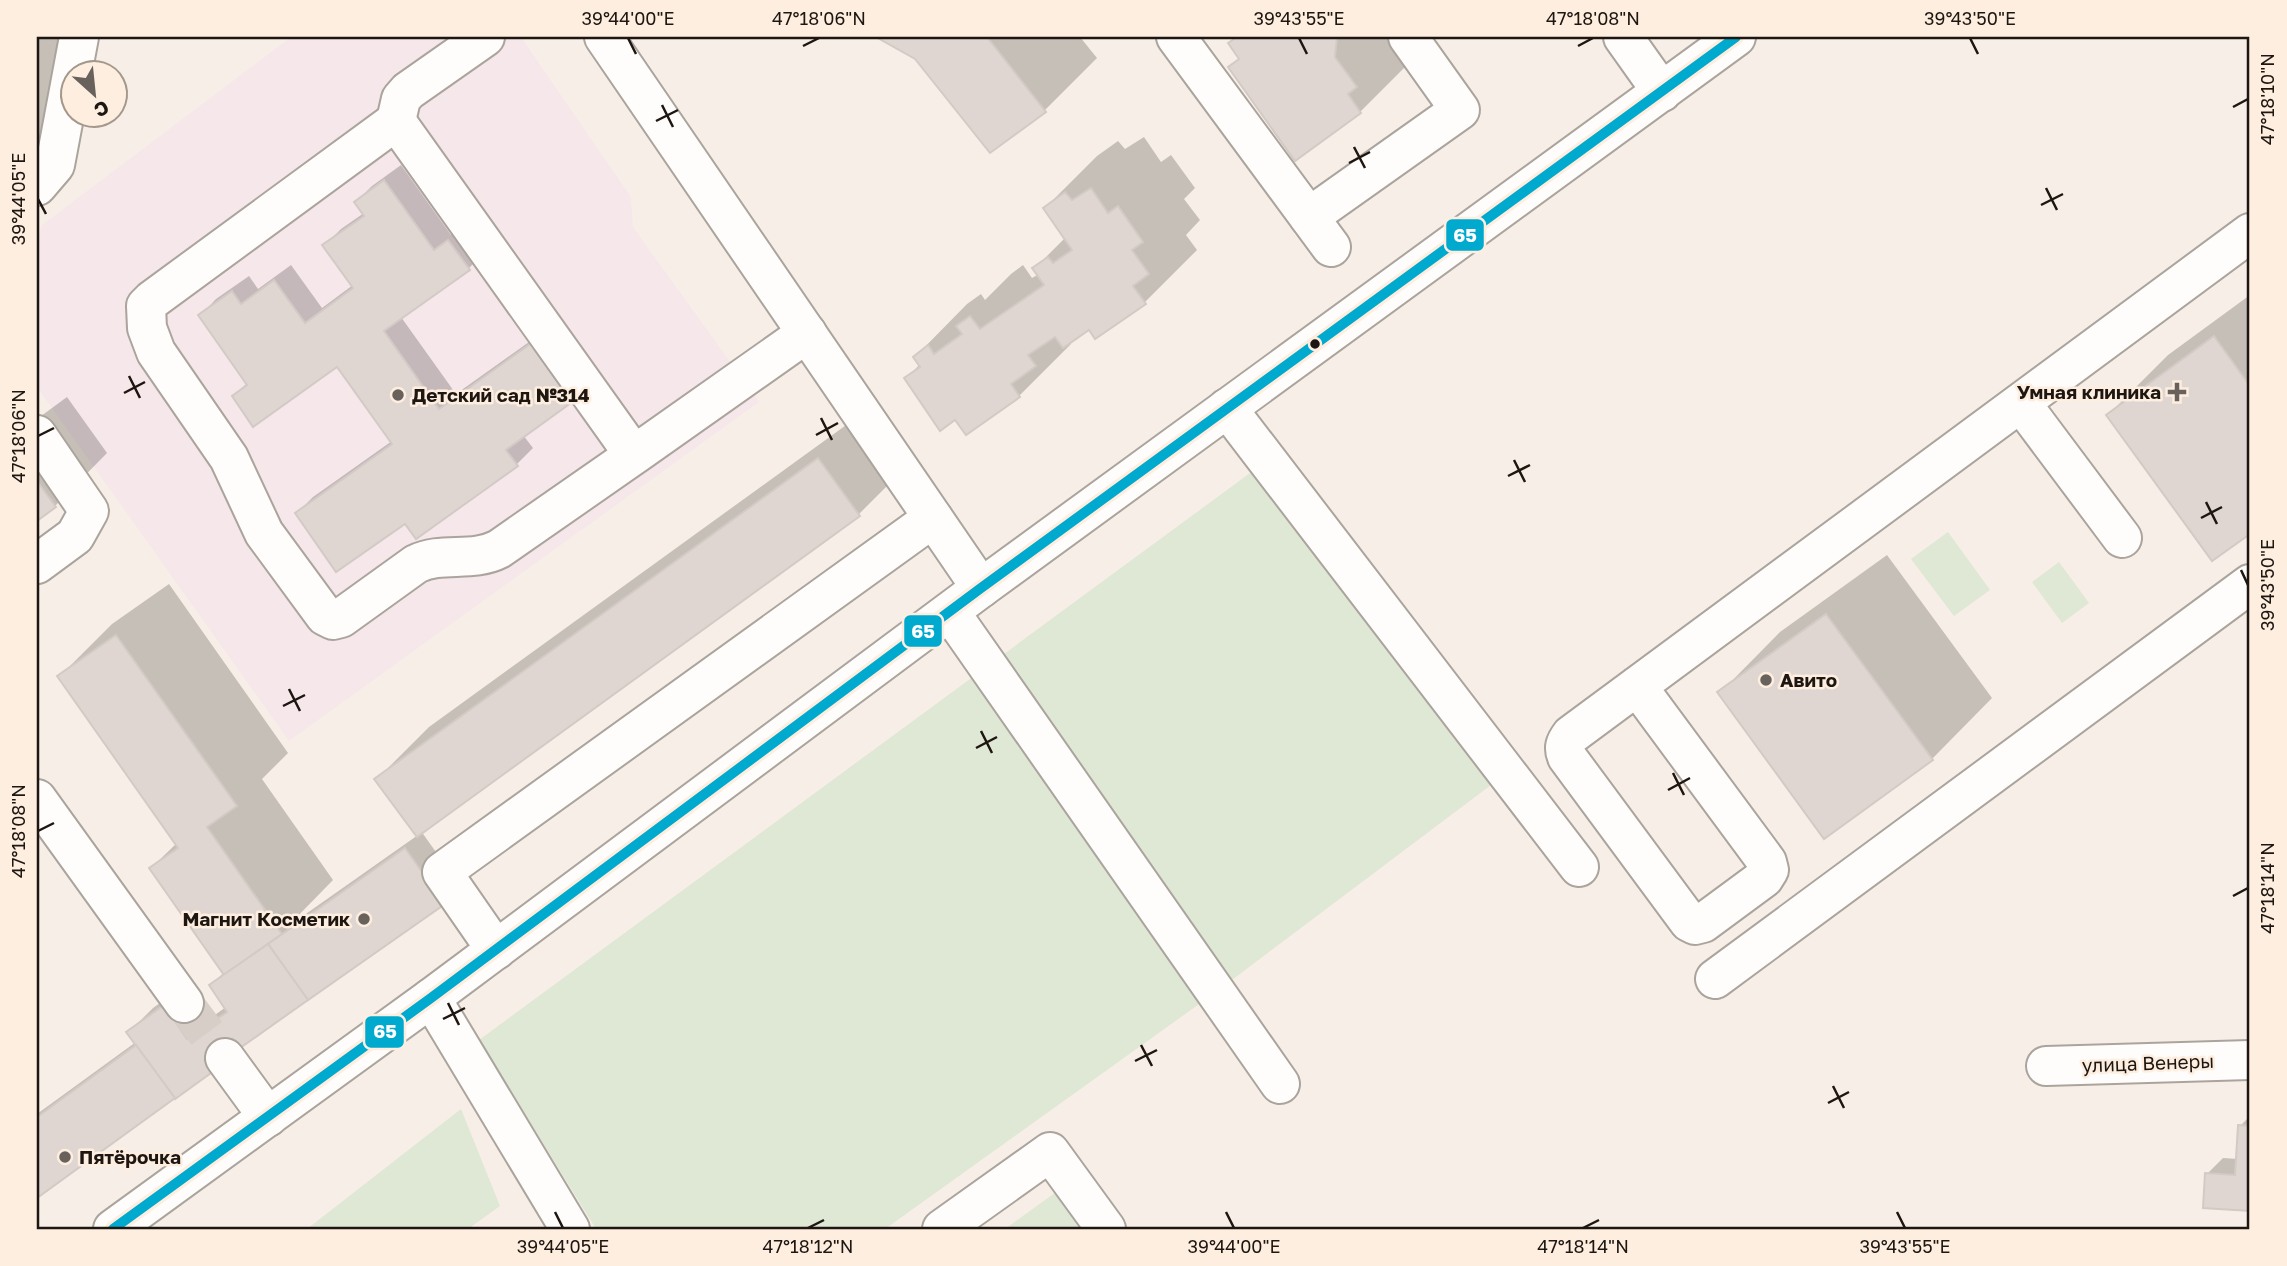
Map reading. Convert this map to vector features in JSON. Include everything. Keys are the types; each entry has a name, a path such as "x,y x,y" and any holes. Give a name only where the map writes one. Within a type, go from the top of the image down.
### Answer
{"street":[{"path":"37,186 55,165 79,37"},
{"path":"485,37 408,91 401,99 396,121 146,306 147,328 156,352 229,458 264,533 325,616 333,620 341,618 428,558 485,556 499,549 807,333"},
{"path":"604,37 981,588"},
{"path":"1176,37 1331,247"},
{"path":"1309,217 1460,110 1408,37"},
{"path":"1623,37 1661,92"},
{"path":"113,1229 432,998 981,588 1737,37"},
{"path":"396,121 634,455"},
{"path":"1637,687 1767,862 1769,870 1764,878 1703,923 1695,925 1689,922 1564,751 1565,742 1571,735 2250,233"},
{"path":"2021,402 2122,538"},
{"path":"1227,408 1579,867"},
{"path":"37,435 89,511 75,536 37,564"},
{"path":"496,950 442,872 933,518"},
{"path":"1715,979 2250,583"},
{"path":"950,612 1280,1084"},
{"path":"37,799 184,1003"},
{"path":"432,998 569,1229"},
{"path":"225,1058 268,1117"},
{"name":"улица Венеры","path":"2046,1066 2250,1060"},
{"path":"942,1229 1050,1152 1106,1229"}],"shaded area":[{"name":"Детский сад №314","path":"291,37 521,37 631,197 633,227 759,402 289,741 37,387 37,241 42,225"}],"green space":[{"path":"1265,462 1507,773 1216,992 885,1229 596,1229 479,1040"},
{"path":"1948,532 1990,590 1954,616 1911,559"},
{"path":"2059,562 2089,603 2062,623 2032,582"},
{"path":"461,1109 500,1206 468,1229 307,1229"},
{"path":"1056,1192 1102,1229 1005,1229"}],"building":[{"path":"876,37 987,37 1046,112 990,153 915,59"},
{"path":"1237,37 1337,37 1335,57 1357,87 1348,94 1361,113 1295,161 1228,67 1239,59 1228,43"},
{"path":"384,180 434,250 448,240 470,270 384,331 439,409 533,342 575,400 506,450 518,466 493,484 416,539 405,524 336,572 295,513 392,444 337,367 253,427 232,396 247,385 198,315 232,291 241,304 274,280 305,323 353,288 322,245 364,216 354,202"},
{"path":"1091,188 1108,213 1118,206 1143,242 1132,250 1149,274 1133,286 1146,304 1095,339 1089,330 1063,348 1055,337 1028,355 1036,366 1011,384 1020,397 966,435 955,420 940,431 904,378 920,367 913,357 928,345 934,354 962,334 956,326 970,316 980,329 1044,285 1032,268 1048,257 1053,263 1072,250 1043,208 1065,192 1072,200"},
{"path":"2214,336 2250,386 2250,534 2212,561 2106,415"},
{"path":"818,458 860,516 417,837 374,779"},
{"path":"37,481 56,507 37,521"},
{"path":"1826,614 1933,760 1824,839 1717,692"},
{"path":"116,635 237,806 207,827 282,934 224,975 149,868 178,848 57,676"},
{"name":"Магнит Косметик","path":"405,848 445,904 308,1000 268,944"},
{"path":"268,944 308,1000 209,1070 211,1073 175,1099 126,1032 164,1005 187,1039 227,1012 209,985"},
{"name":"Пятёрочка","path":"136,1045 175,1098 37,1198 37,1117"},
{"path":"2238,1125 2250,1126 2250,1211 2203,1208 2205,1173 2235,1175"}],"tunnel":[{"path":"184,1003 225,1058"}],"transit line":[{"name":"65","path":"113,1229 431,998 981,588 1736,37"}],"place":[{"name":"Умная клиника","path":"2177,392"},
{"name":"Детский сад №314","path":"398,395"},
{"name":"Авито","path":"1766,680"},
{"name":"Магнит Косметик","path":"364,919"},
{"name":"Пятёрочка","path":"65,1157"}]}
